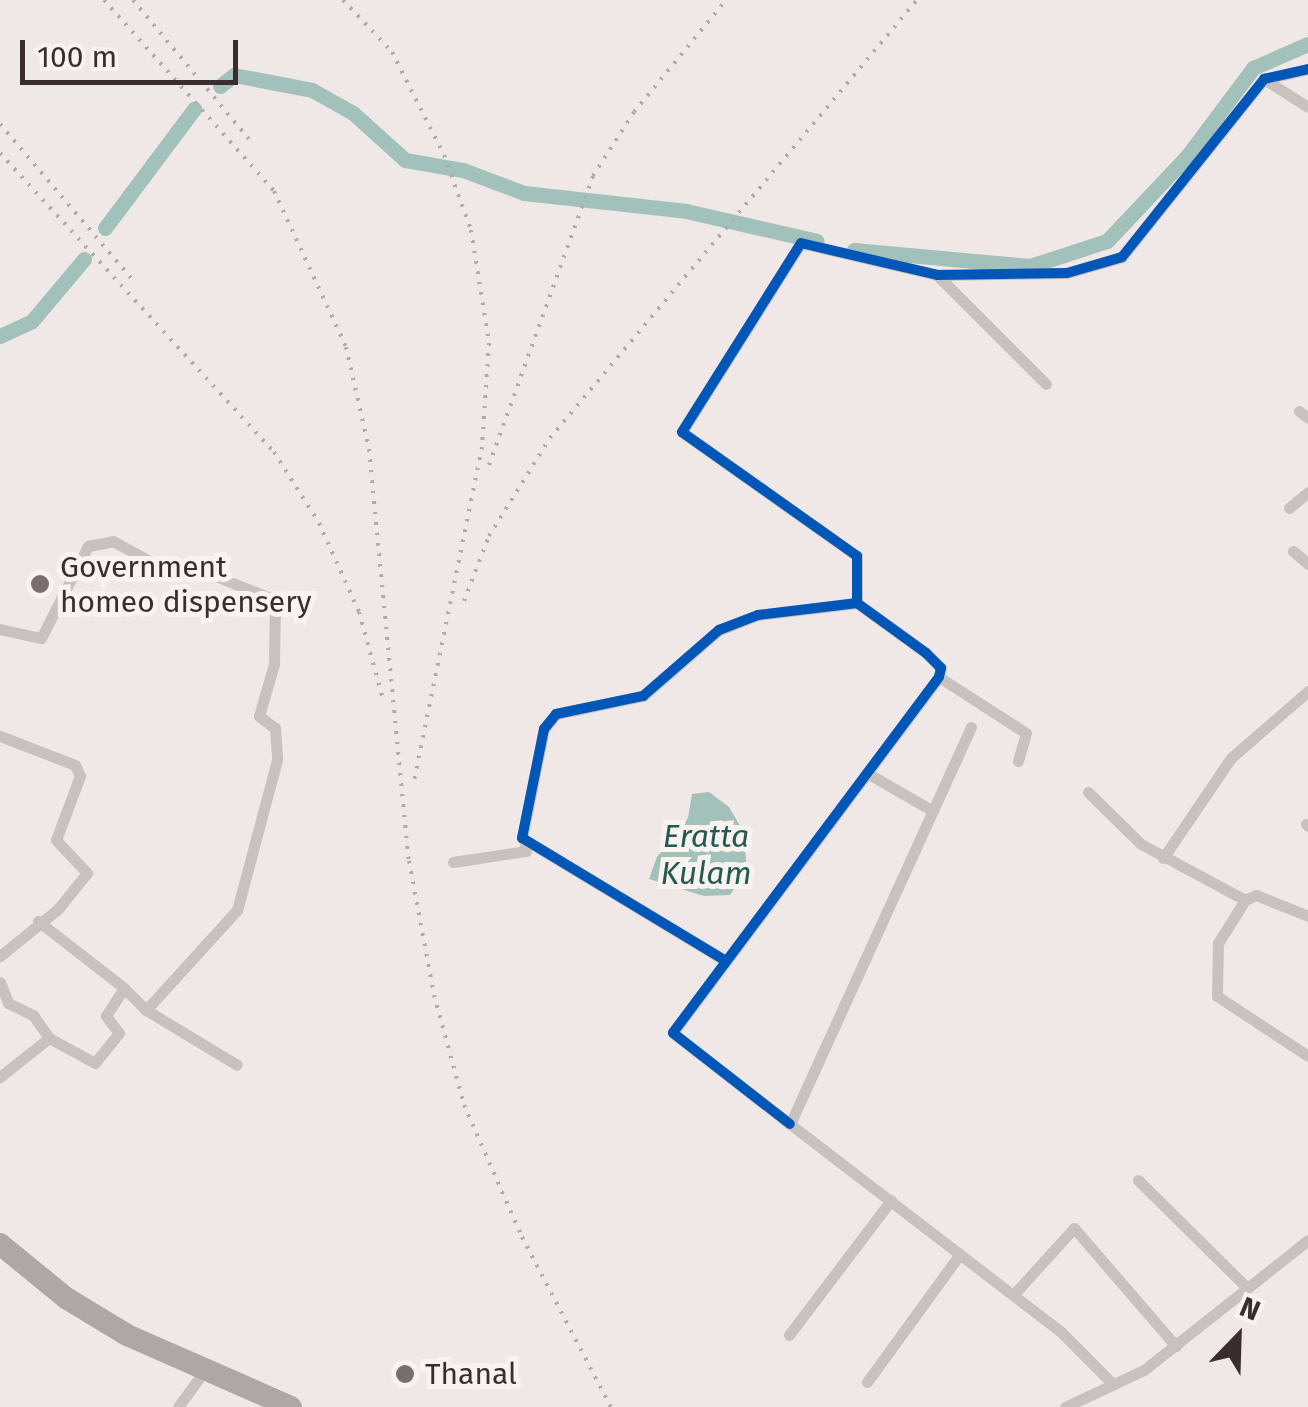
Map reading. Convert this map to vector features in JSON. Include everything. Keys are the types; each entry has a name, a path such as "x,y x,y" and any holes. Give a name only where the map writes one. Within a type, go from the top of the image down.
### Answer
{"highway":[{"path":"0,1244 81,1308 291,1407"}],"street":[{"path":"856,602 857,556 682,432 801,243 937,275 1067,273 1122,257 1264,79 1308,69"},
{"path":"1264,79 1308,107"},
{"path":"937,275 1046,384"},
{"path":"1289,508 1308,492"},
{"path":"0,629 41,638 88,546 113,541 153,562 186,564 275,600 274,664 259,716 275,728 276,760 246,882 237,910 146,1010"},
{"path":"1293,552 1308,564"},
{"path":"453,862 526,851 542,737 556,714 643,696 696,646 758,615 856,602 926,653 942,668 939,676 673,1033 1014,1294 1113,1384"},
{"path":"939,676 1026,733 1018,762"},
{"path":"1162,858 1231,758 1308,691"},
{"path":"790,1124 971,727"},
{"path":"0,736 75,765 80,776 56,840 87,873 58,910 38,920 0,956"},
{"path":"867,773 932,812"},
{"path":"1088,792 1162,858 1245,900"},
{"path":"525,842 726,962"},
{"path":"1308,916 1256,894 1245,900 1218,944 1218,996 1308,1056"},
{"path":"38,920 146,1010 237,1064"},
{"path":"0,982 8,1003 33,1015 49,1038 94,1063 119,1033 106,1016 124,988"},
{"path":"0,1077 49,1038"},
{"path":"1138,1180 1246,1288"},
{"path":"789,1334 891,1200"},
{"path":"1014,1294 1074,1228 1176,1346"},
{"path":"1065,1407 1176,1346 1308,1240"},
{"path":"867,1382 960,1254"},
{"path":"178,1407 206,1369"}],"water":[{"name":"Eratta Kulam","path":"709,792 729,807 743,831 747,869 730,895 704,896 649,879 657,857 688,818 692,794"}],"waterway":[{"path":"854,250 1030,266 1107,241 1188,155 1253,68 1308,44"},
{"path":"220,86 234,75 312,90 353,113 405,160 463,170 524,193 686,211 817,241"},
{"path":"105,228 194,109"},
{"path":"0,336 32,321 84,259"}],"railway":[{"path":"104,0 274,191 346,347 369,449 409,861 434,995 464,1105 522,1237 611,1407"},
{"path":"133,0 249,139"},
{"path":"343,0 392,52 444,155 471,230 489,343 482,447 413,786"},
{"path":"489,465 593,176 634,112 726,0"},
{"path":"464,601 489,536 550,438 917,0"},
{"path":"0,124 131,278"},
{"path":"0,153 274,452 319,523 359,612 384,703"}],"cycle path":[{"path":"857,603 857,556 682,432 801,243 937,275 1067,273 1122,257 1264,79 1308,69"},
{"path":"726,961 522,838 544,729 556,714 643,696 719,630 758,615 857,603 926,653 941,668 939,677 673,1033 790,1124"}],"place":[{"name":"Government homeo dispensery","path":"40,584"},
{"name":"Thanal","path":"405,1374"}]}
